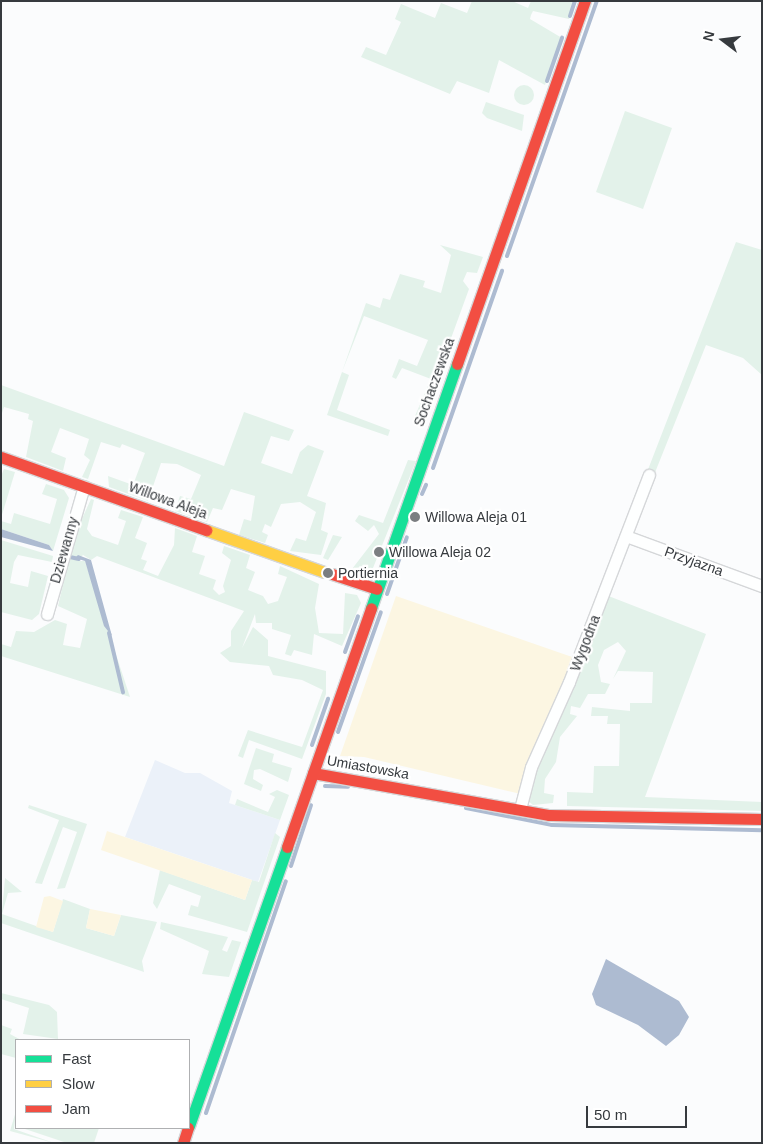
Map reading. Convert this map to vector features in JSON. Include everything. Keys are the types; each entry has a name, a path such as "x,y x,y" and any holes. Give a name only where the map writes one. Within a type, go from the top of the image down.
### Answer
{"street":[{"name":"Sochaczewska","path":"312,772 585,1"},
{"name":"Willowa Aleja","path":"1,457 378,589"},
{"name":"Wygodna","path":"520,809 530,767 569,682 649,475"},
{"name":"Dziewanny","path":"47,614 84,486"},
{"name":"Przyjazna","path":"626,536 762,586"},
{"name":"Umiastowska","path":"190,1121 312,772 549,815 762,819"},
{"name":"Umiastowska","path":"183,1143 187,1129"}],"shaded area":[{"path":"472,1 512,1 528,8 531,1 577,1 569,19 533,11 531,15 530,19 562,38 545,85 499,60 489,93 457,81 450,94 361,57 366,47 386,55 401,22 395,19 401,4 435,18 441,3 467,13"},
{"path":"524,85 531,88 534,95 531,102 524,105 517,102 514,95 517,88"},
{"path":"486,102 524,115 522,131 487,118 482,113"},
{"path":"625,111 672,128 643,209 596,192"},
{"path":"736,242 762,250 762,375 743,358 706,345 606,595 706,634 645,797 762,802 762,811 567,806 567,792 593,793 594,766 619,766 620,724 607,724 608,716 591,716 592,707 630,711 630,703 652,703 653,672 618,671 613,679 626,651 618,642 604,650 598,665 601,682 610,684 605,694 588,694 580,708 571,706 570,714 577,716 560,737 556,762 545,779 544,793 554,795 553,803 533,805 527,800 533,767"},
{"path":"440,245 483,257 477,273 467,272 463,281 469,289 422,418 415,416 431,379 402,368 396,379 392,377 399,359 417,366 428,340 364,316 342,372 349,375 337,410 390,430 388,436 327,415 366,303 380,308 383,298 390,300 400,274 425,281 423,287 441,293 451,255"},
{"path":"1,385 224,466 244,412 294,430 289,441 271,436 261,463 292,474 300,452 308,445 324,451 307,496 326,503 321,530 328,533 321,555 290,551 296,538 306,541 316,512 300,502 281,504 271,527 265,524 262,532 268,535 265,543 239,535 244,519 251,521 255,496 231,489 222,510 213,508 207,522 175,511 180,496 191,499 201,475 177,464 161,463 148,501 109,487 108,476 133,485 145,453 122,444 120,448 101,442 88,479 82,477 90,460 84,455 89,439 60,428 51,452 66,458 63,471 26,457 33,421 28,419 29,414 4,407 1,416"},
{"path":"408,460 416,461 373,568 365,573 356,572 352,569 379,534 374,525 368,531 355,521 359,515 383,523"},
{"path":"4,469 15,472 1,518 1,476"},
{"path":"46,484 64,490 69,498 53,551 49,545 1,529 1,521 11,524 14,513 50,524 57,499 42,494"},
{"path":"91,499 94,500 87,529 92,536 118,545 126,521 118,518 121,510 143,517 135,538 147,543 141,559 147,561 143,570 158,576 174,545 175,528 197,536 192,552 205,556 199,574 216,580 213,589 219,595 225,592 223,586 231,560 222,553 224,546 250,555 246,568 255,572 248,590 263,596 268,604 278,601 287,577 278,574 280,566 319,584 315,608 319,633 343,634 345,593 357,595 361,603 342,646 314,634 312,655 294,650 291,656 285,654 291,635 272,629 272,623 256,623 255,614 242,648 253,627 268,640 268,656 326,671 326,694 302,759 249,740 243,758 238,756 248,730 302,747 323,690 302,680 273,675 269,666 230,662 220,653 231,646 231,631 244,611 97,556 91,560 83,555 77,561 85,561 130,697 1,656 1,644 11,647 16,631 34,632 55,620 67,624 63,645 80,648 87,619 58,606 75,534"},
{"path":"333,535 342,537 328,560 323,558"},
{"path":"1,540 53,556 52,562 18,555 14,562 10,583 28,587 31,571 48,576 39,614 32,620 1,612"},
{"path":"256,748 274,754 272,762 292,768 288,782 260,769 254,770 253,779 263,785 261,791 244,784"},
{"path":"155,760 185,773 200,773 232,791 229,803 280,820 258,882 125,837"},
{"path":"277,790 289,795 280,820 235,805 237,799 268,812 275,797 269,794"},
{"path":"29,805 87,824 65,888 57,889 77,832 63,827 42,884 35,883 59,820 28,808"},
{"path":"275,833 280,837 247,932 188,915 191,905 198,907 201,896 169,884 157,909 153,903 160,870 245,900 252,880 259,882"},
{"path":"5,878 22,892 8,893 2,914 53,932 63,899 90,909 86,928 114,936 121,915 157,922 142,961 144,972 1,923"},
{"path":"161,922 228,937 222,950 227,952 232,940 241,942 229,977 202,974 209,951 160,929"},
{"path":"1,993 49,1005 57,1012 58,1039 23,1034 29,1008 1,999"},
{"path":"1,1025 12,1029 10,1034 19,1039 15,1039 15,1058 1,1054"},
{"path":"15,1114 14,1129 54,1143 10,1131"},
{"path":"25,1129 99,1129 94,1143 67,1143"}],"sand":[{"path":"396,596 575,658 525,795 364,757 340,756"},
{"path":"107,831 252,880 245,900 101,850"},
{"path":"50,896 63,901 53,932 36,927 44,897"},
{"path":"90,909 121,915 114,936 86,928"}],"water":[{"path":"1,529 49,545 53,551 1,537"},
{"path":"78,555 91,560 112,636 104,626 85,561 75,558"},
{"path":"606,959 679,1001 689,1017 679,1035 666,1046 638,1025 596,1005 592,994"}],"waterway":[{"path":"570,16 575,1"},
{"path":"507,256 597,1"},
{"path":"547,81 562,38"},
{"path":"433,468 502,271"},
{"path":"422,494 426,485"},
{"path":"387,594 407,537"},
{"path":"70,557 79,559"},
{"path":"338,732 381,612"},
{"path":"345,652 358,616"},
{"path":"109,633 123,692"},
{"path":"312,745 328,699"},
{"path":"325,786 348,787"},
{"path":"291,866 311,805"},
{"path":"466,808 552,825 762,830"},
{"path":"206,1113 286,881"}],"traffic: fast":[{"path":"371,608 457,364"},
{"path":"190,1123 287,847"}],"traffic: slow":[{"path":"206,530 324,572"}],"traffic: jam":[{"path":"457,364 585,1"},
{"path":"1,457 206,530"},
{"path":"332,574 377,589"},
{"path":"287,847 371,608"},
{"path":"313,773 549,815 762,819"},
{"path":"183,1143 188,1129"}],"place":[{"name":"Willowa Aleja 01","path":"415,517"},
{"name":"Willowa Aleja 02","path":"379,552"},
{"name":"Portiernia","path":"328,573"}]}
